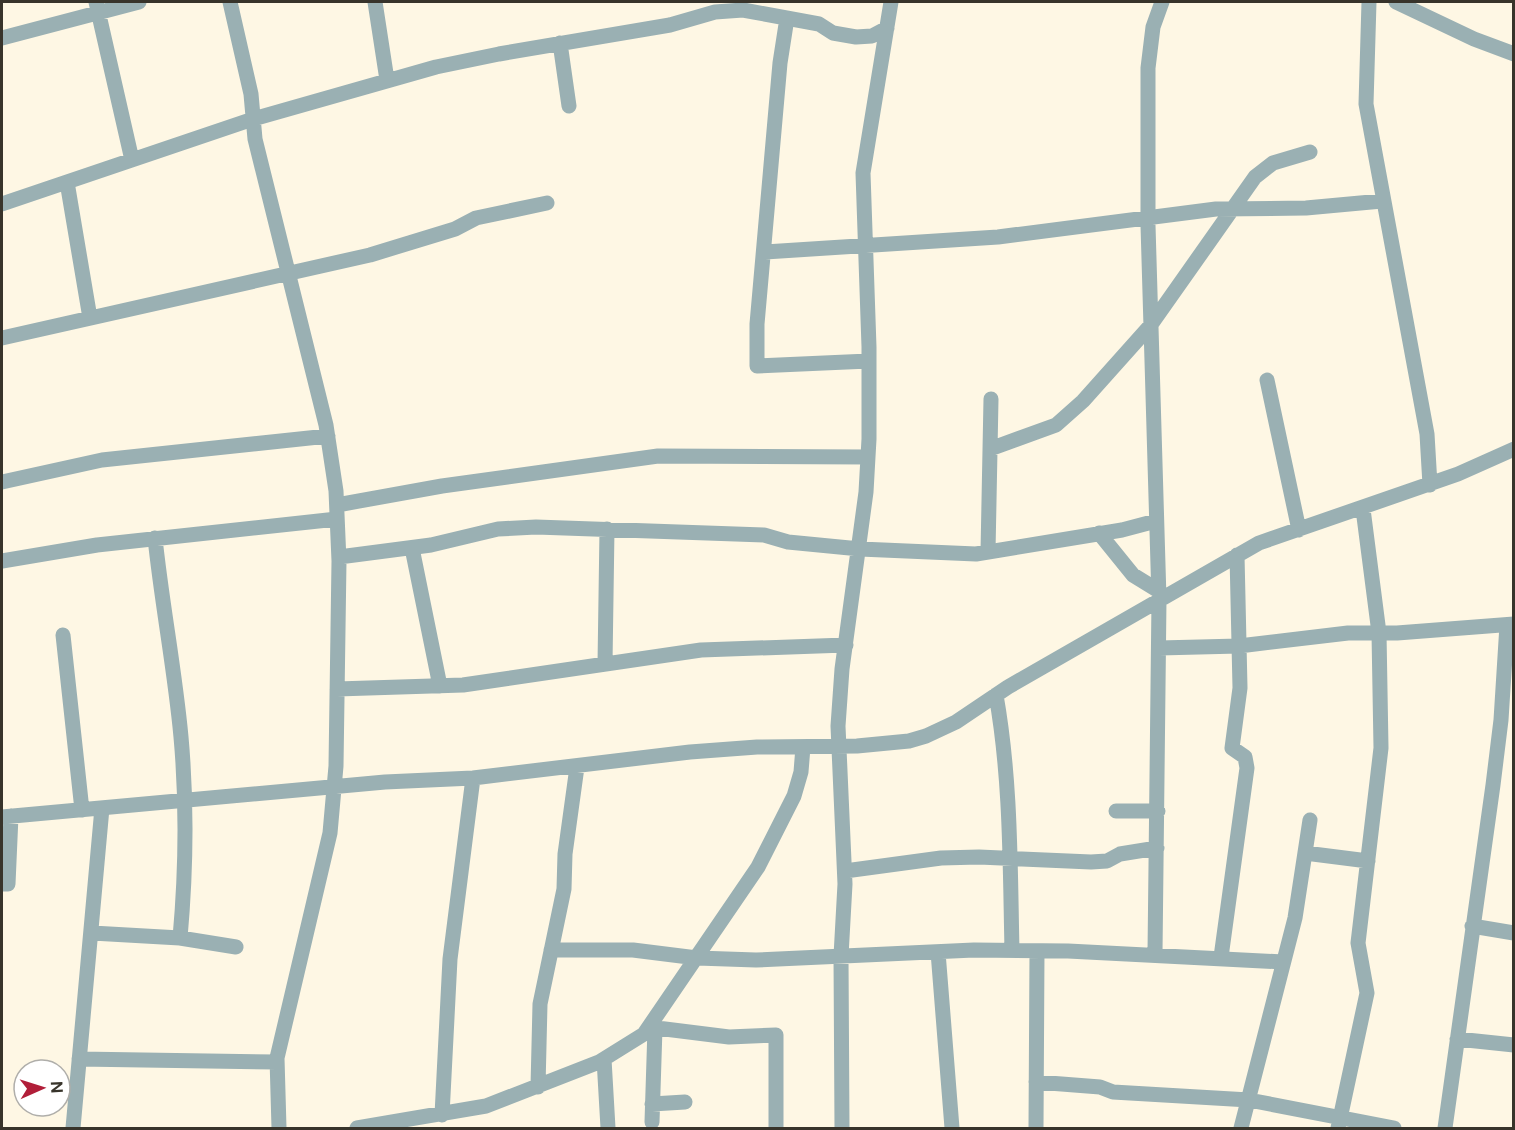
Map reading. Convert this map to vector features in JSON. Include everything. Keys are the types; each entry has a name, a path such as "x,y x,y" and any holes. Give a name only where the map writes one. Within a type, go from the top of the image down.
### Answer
{"street":[{"path":"2,38 98,8 139,2"},
{"path":"230,2 250,93 255,139 328,436 337,512 339,557 334,787 330,833 277,1062 279,1128"},
{"path":"375,2 387,80"},
{"path":"842,1128 841,956 845,871 838,726 846,645 860,549 868,457 869,361 863,173 891,2"},
{"path":"1155,954 1159,595 1150,326 1148,68 1153,27 1162,2"},
{"path":"1369,2 1366,104 1382,201 1427,434 1430,484"},
{"path":"1396,2 1474,39 1514,54"},
{"path":"98,8 132,160"},
{"path":"2,204 253,119 436,67 670,25 715,12 743,10 819,24 832,33 856,37 872,36 887,28"},
{"path":"788,18 780,63 757,324 757,366 869,361"},
{"path":"560,43 569,106"},
{"path":"990,449 1056,425 1083,401 1150,326 1255,177 1273,163 1310,152"},
{"path":"66,182 90,318"},
{"path":"765,252 812,251 866,245 998,237 1231,209 1306,208 1382,201"},
{"path":"2,338 370,255 455,229 476,218 547,203"},
{"path":"1267,380 1299,530"},
{"path":"988,552 991,399"},
{"path":"2,482 102,460 328,436"},
{"path":"2,884 8,884 6,816 334,787 473,778 690,752 909,741 956,722 1159,595 1259,543 1363,509 1514,449"},
{"path":"2,561 98,544 337,512 442,486 658,456 868,457"},
{"path":"1339,1124 1367,993 1358,943 1382,748 1379,633 1363,509"},
{"path":"339,557 412,548 498,529 536,527 765,535 788,542 860,549 976,554 1156,521"},
{"path":"605,664 607,529"},
{"path":"1099,533 1133,575 1159,595"},
{"path":"155,538 162,609 181,737 184,838 187,863 180,938"},
{"path":"412,548 440,686"},
{"path":"1221,957 1247,768 1245,757 1232,748 1240,687 1237,555"},
{"path":"1159,648 1239,646 1348,633 1510,624 1507,720 1472,926 1445,1128"},
{"path":"63,635 82,810"},
{"path":"337,689 440,686 504,680 701,650 846,645"},
{"path":"996,695 1002,727 1010,858 1012,950"},
{"path":"357,1128 486,1106 604,1059 652,1028 758,867 783,821 801,772 803,747"},
{"path":"538,1087 540,1004 564,889 565,854 577,766"},
{"path":"442,1115 450,959 473,778"},
{"path":"73,1128 102,808"},
{"path":"1116,811 1158,811"},
{"path":"1241,1128 1295,918 1310,820"},
{"path":"845,871 941,858 1010,858 1091,862 1157,848"},
{"path":"1305,853 1368,861"},
{"path":"1472,926 1514,933"},
{"path":"92,933 180,938 236,947"},
{"path":"551,950 633,950 697,958 756,960 938,951 1012,950 1155,954 1283,962"},
{"path":"938,951 952,1128"},
{"path":"1036,1128 1037,951"},
{"path":"652,1028 652,1122"},
{"path":"652,1028 729,1037 776,1035 776,1128"},
{"path":"1457,1039 1514,1045"},
{"path":"80,1059 277,1062"},
{"path":"604,1059 608,1128"},
{"path":"1036,1082 1100,1087 1113,1092 1249,1100 1339,1124 1394,1128"},
{"path":"652,1104 686,1102"}]}
